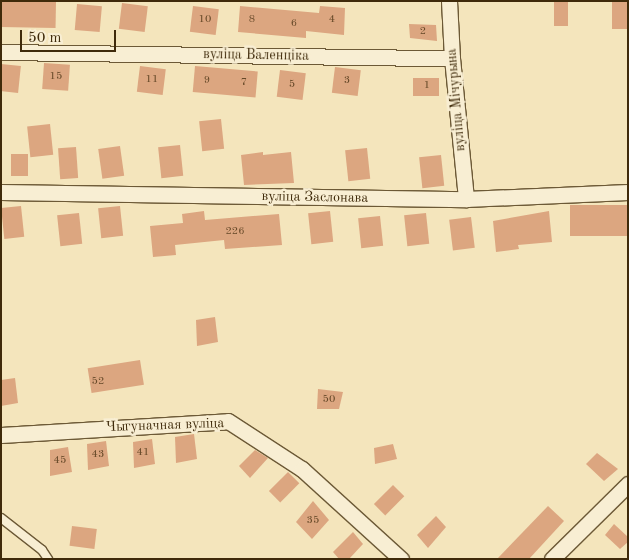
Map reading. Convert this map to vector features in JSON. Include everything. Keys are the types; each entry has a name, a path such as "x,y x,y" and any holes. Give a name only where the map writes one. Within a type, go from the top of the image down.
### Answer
{"street":[{"name":"вуліца Мічурына","path":"450,1 452,58 466,199"},
{"name":"вуліца Валенціка","path":"1,52 452,58"},
{"name":"вуліца Заслонава","path":"1,192 466,199 628,192"},
{"name":"Чыгуначная вуліца","path":"1,434 228,421 302,469 402,559"},
{"path":"552,559 628,484"}],"lane":[{"path":"1,518 42,550 48,559"}],"building":[{"path":"1,1 56,2 56,28 1,27"},
{"path":"554,1 568,1 568,26 554,26"},
{"path":"612,1 627,1 627,29 612,29"},
{"path":"122,3 148,6 145,32 119,29"},
{"path":"77,4 102,6 100,32 75,30"},
{"path":"193,6 219,9 216,35 190,32"},
{"path":"240,6 319,13 320,6 345,8 344,35 306,31 306,38 238,32"},
{"path":"409,24 436,25 437,41 410,38"},
{"path":"44,63 70,65 68,91 42,89"},
{"path":"1,64 21,66 18,93 1,91"},
{"path":"140,66 166,69 163,95 137,92"},
{"path":"195,66 258,71 255,97 193,92"},
{"path":"335,67 361,70 358,96 332,93"},
{"path":"280,70 306,73 303,100 277,97"},
{"path":"413,78 439,78 439,96 413,96"},
{"path":"221,119 224,149 202,151 199,121"},
{"path":"50,124 53,155 30,157 27,126"},
{"path":"180,145 183,176 161,178 158,147"},
{"path":"120,146 124,176 102,179 98,149"},
{"path":"76,147 78,178 60,179 58,148"},
{"path":"367,148 370,179 348,181 345,150"},
{"path":"263,152 263,155 291,152 294,183 244,185 241,155"},
{"path":"11,154 28,154 28,176 11,176"},
{"path":"441,155 444,186 422,188 419,157"},
{"path":"570,205 628,205 628,236 570,236"},
{"path":"21,206 24,237 4,239 1,208"},
{"path":"120,206 123,236 101,238 98,208"},
{"path":"204,211 205,220 279,214 282,245 225,249 224,240 175,245 176,255 153,257 150,226 183,223 182,214"},
{"path":"330,211 333,242 311,244 308,213"},
{"path":"549,211 552,242 518,245 519,249 496,252 493,221"},
{"path":"79,213 82,244 60,246 57,215"},
{"path":"426,213 429,244 407,246 404,215"},
{"path":"380,216 383,246 361,248 358,218"},
{"path":"471,217 475,248 453,250 449,220"},
{"path":"215,317 218,342 197,346 196,320"},
{"path":"140,360 144,385 92,393 88,368"},
{"path":"15,378 18,403 1,406 1,380"},
{"path":"318,389 343,392 339,409 317,409"},
{"path":"194,434 197,459 176,463 175,437"},
{"path":"152,439 155,464 134,468 133,442"},
{"path":"106,441 109,466 88,470 87,444"},
{"path":"393,444 397,459 375,464 374,448"},
{"path":"68,447 72,472 50,476 50,450"},
{"path":"255,450 268,458 250,478 239,466"},
{"path":"597,453 618,469 604,481 586,464"},
{"path":"288,472 299,483 280,502 269,491"},
{"path":"393,485 404,496 385,515 374,504"},
{"path":"313,501 329,520 312,539 296,522"},
{"path":"548,506 564,521 529,559 497,559"},
{"path":"436,516 446,527 428,548 417,535"},
{"path":"614,524 628,537 628,542 620,549 605,535"},
{"path":"72,526 97,529 94,549 70,546"},
{"path":"353,532 363,544 349,559 339,559 333,552"}]}
